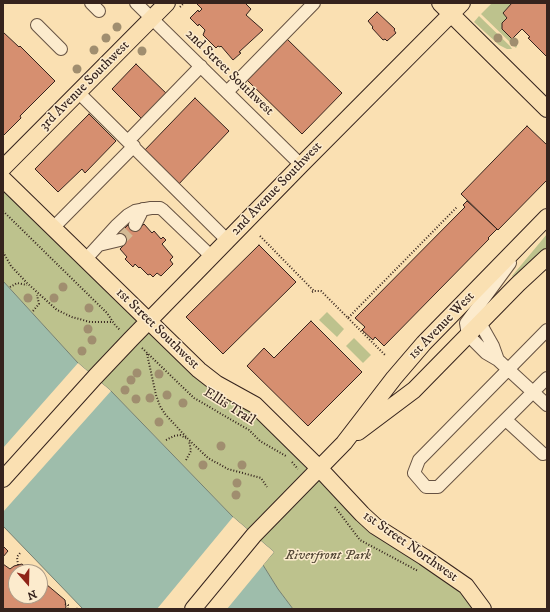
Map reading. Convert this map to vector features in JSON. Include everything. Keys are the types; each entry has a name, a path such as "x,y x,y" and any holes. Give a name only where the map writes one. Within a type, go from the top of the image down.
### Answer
{"main road":[{"name":"3rd Avenue Southwest","path":"3,168 167,3"},
{"path":"451,7 547,109"},
{"name":"2nd Avenue Southwest","path":"3,479 94,377 301,165 451,7"},
{"name":"1st Street Southwest","path":"3,179 199,370 217,384 255,405 319,468"},
{"name":"1st Avenue West","path":"193,609 254,535 344,442 394,378 424,343 543,220"},
{"name":"1st Avenue West","path":"344,442 414,390 547,257"},
{"name":"1st Street Northwest","path":"319,468 375,526 466,586 483,609"}],"street":[{"name":"2nd Street Southwest","path":"136,3 301,165"},
{"path":"227,92 299,24 309,5"},
{"path":"37,25 61,49"},
{"path":"53,228 201,66"},
{"path":"78,92 227,240"},
{"path":"85,260 128,215 143,209 156,207 163,210 211,256"},
{"path":"135,225 143,209"},
{"path":"543,220 466,323 468,335 486,353 498,360 547,406"},
{"path":"99,245 120,240"},
{"path":"480,323 493,346 498,360"},
{"path":"547,330 419,460 414,474 426,488 438,487 547,378"},
{"path":"506,420 543,454"}],"path":[{"path":"348,318 457,207"},
{"path":"3,211 107,313 116,326"},
{"path":"260,236 313,292 321,291 386,356"},
{"path":"3,252 11,266 28,285 57,310 72,317 90,322 113,322"},
{"path":"10,287 17,283 28,285"},
{"path":"33,311 38,306 39,301 35,292"},
{"name":"Ellis Trail","path":"188,439 164,414 160,406 154,387 147,353 194,398 249,430 260,441 286,457"},
{"path":"166,440 180,435 188,439 203,454 215,462 235,472 254,475 261,478 267,487"},
{"path":"186,460 191,451 191,446 188,439"},
{"path":"18,564 17,556 20,553"},
{"path":"65,604 68,605 68,609"}],"green space":[{"path":"492,3 512,3 503,13 507,18 502,23 502,29 517,43 516,48 481,14"},
{"path":"479,16 512,49 507,49 499,45 474,22"},
{"name":"Riverfront Park","path":"3,179 217,384 319,468 483,609 293,609 263,565 274,552 233,517 111,391 78,363 3,281"},
{"path":"547,234 547,247 514,278 512,276"},
{"path":"327,312 344,329 337,337 319,320"},
{"path":"354,338 371,355 363,363 346,346"}],"shaded area":[{"path":"3,281 78,363 111,391 233,517 274,552 263,565 293,609 83,609 48,573 48,564 40,564 3,526"}],"pier":[{"path":"78,363 111,391 3,512 3,448"},
{"path":"233,517 274,552 227,609 157,609"}],"building":[{"path":"196,3 247,3 246,4 251,9 246,15 263,30 239,52 241,53 233,60 221,46 216,48 203,35 205,30 199,24 198,26 190,18 198,10 199,12 202,9"},
{"path":"512,3 547,3 547,57 528,38 530,37 522,29 512,39 502,29 502,23 507,18 503,13"},
{"path":"377,12 395,29 394,30 396,33 387,41 385,39 383,40 368,21"},
{"path":"3,32 19,47 20,46 55,81 20,116 21,118 3,136"},
{"path":"287,39 342,93 302,134 247,80"},
{"path":"136,64 169,96 144,121 112,89"},
{"path":"195,98 229,131 177,186 142,153"},
{"path":"89,114 116,141 85,173 82,169 58,192 35,169"},
{"path":"527,126 547,145 547,180 498,230 461,194"},
{"path":"467,201 497,229 384,346 375,337 373,340 362,330 365,327 355,318 465,207 463,205"},
{"path":"132,221 139,229 144,224 152,233 154,231 161,239 163,237 166,240 162,244 173,257 170,260 173,264 161,276 157,273 153,277 150,274 148,275 135,264 133,267 125,259 127,257 120,249 124,245 116,237"},
{"path":"259,245 296,282 223,354 186,317"},
{"path":"311,321 362,372 308,426 247,366 264,348 274,358"},
{"path":"3,546 8,551 3,557"},
{"path":"3,564 8,568 8,604 48,604 48,586 65,600 66,607 65,609 3,609"}],"tunnel":[{"path":"120,240 135,225"}]}
